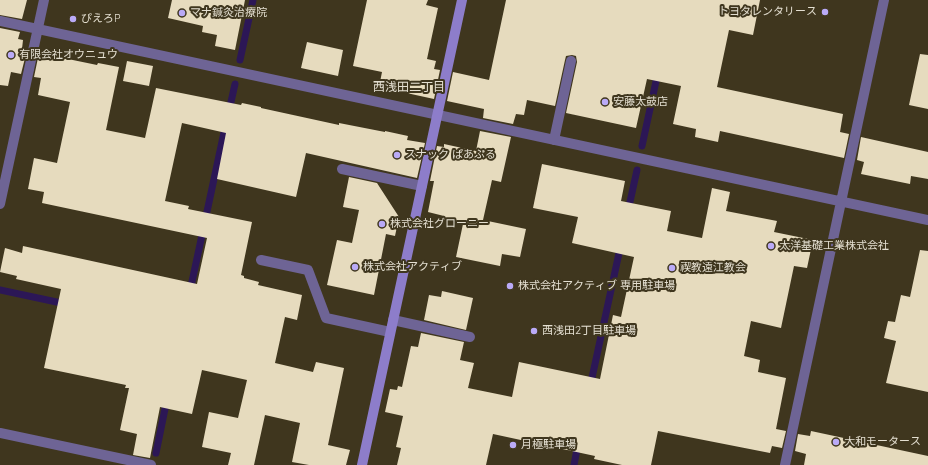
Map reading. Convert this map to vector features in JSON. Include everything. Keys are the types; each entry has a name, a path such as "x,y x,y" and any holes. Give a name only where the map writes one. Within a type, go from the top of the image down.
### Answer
{"street":[{"path":"0,204 44,0"},
{"path":"362,465 462,0"},
{"path":"785,465 884,0"},
{"path":"0,21 928,220"},
{"path":"554,140 571,61"},
{"path":"342,169 422,186"},
{"path":"261,260 308,270 326,318 390,332"},
{"path":"393,320 470,337"},
{"path":"0,433 151,465"}],"building":[{"path":"0,0 27,0 22,19 0,15"},
{"path":"172,0 245,0 235,50 215,46 217,35 202,32 203,26 168,18"},
{"path":"367,0 428,0 426,5 438,8 427,59 436,61 434,69 440,70 434,99 379,87 382,72 353,66"},
{"path":"506,0 760,0 753,35 729,30 717,87 843,114 840,132 849,134 844,158 720,131 718,142 695,137 696,129 673,124 681,86 647,79 636,128 566,113 577,62 576,56 572,55 566,56 555,106 527,100 524,115 516,114 513,124 483,118 484,109 447,101 453,72 489,80"},
{"path":"0,28 20,32 18,39 23,40 22,49 27,50 21,74 11,72 8,86 0,85"},
{"path":"307,42 343,50 338,76 301,68"},
{"path":"39,53 97,65 98,63 119,67 106,130 145,138 156,88 241,105 242,103 339,125 339,123 385,131 408,136 407,140 425,143 417,178 306,153 296,197 217,179 226,133 182,123 165,201 189,206 188,209 252,222 241,275 244,276 244,278 259,282 258,285 302,295 297,320 285,317 275,363 313,372 316,362 344,368 328,445 350,450 346,465 309,465 292,462 300,423 265,415 254,465 228,465 231,453 202,447 209,412 238,418 247,380 202,370 192,414 160,407 150,458 133,455 137,434 120,430 129,388 125,388 126,385 44,368 61,289 16,279 17,276 0,272 5,248 22,253 23,246 197,284 207,238 42,203 44,192 28,189 34,158 57,163 70,102 38,95 41,78 34,77"},
{"path":"920,54 928,55 928,109 909,105"},
{"path":"127,61 153,66 149,86 123,81"},
{"path":"480,131 511,137 501,182 492,180 483,220 526,229 520,257 502,254 500,266 456,257 463,224 443,220 444,216 428,212 434,181 430,181 437,146 444,147 444,144 476,151"},
{"path":"861,137 928,152 928,179 911,176 910,184 861,174 864,162 857,160"},
{"path":"542,164 625,181 621,201 671,211 667,231 702,238 712,188 730,192 726,211 777,221 774,232 813,240 807,268 794,266 781,328 751,321 744,356 760,360 758,372 786,378 776,429 786,431 782,448 772,446 770,453 658,431 651,465 622,465 594,459 595,456 493,434 486,465 397,465 401,448 396,447 403,416 385,412 390,389 397,390 398,386 402,387 411,346 418,347 421,333 464,342 460,360 474,363 468,388 512,397 519,362 600,379 613,315 621,317 634,257 572,243 578,217 533,208"},
{"path":"349,177 377,183 399,217 395,236 386,234 374,295 327,285 337,240 352,243 359,210 343,207"},
{"path":"920,250 928,251 928,392 886,383 896,341 884,338 888,321 895,322 901,295 910,297"},
{"path":"442,291 473,298 466,330 424,320 429,295 441,297"},
{"name":"大和モータース","path":"811,431 928,456 928,465 804,465 806,454 795,451 798,434 810,436"}],"waterway":[{"path":"240,60 253,0"},
{"path":"642,146 658,72"},
{"path":"229,111 235,84"},
{"path":"190,291 226,123"},
{"path":"628,211 637,170"},
{"path":"590,387 621,244"},
{"path":"0,290 66,304"},
{"path":"156,453 167,399"},
{"path":"574,465 578,444"}],"place":[{"name":"トヨタレンタリース","path":"825,12"},
{"name":"マナ鍼灸治療院","path":"182,13"},
{"name":"ぴえろP","path":"73,19"},
{"name":"有限会社オウニュウ","path":"11,55"},
{"name":"安藤太鼓店","path":"605,102"},
{"name":"スナック ぱあぷる","path":"397,155"},
{"name":"株式会社グローニー","path":"382,224"},
{"name":"太洋基礎工業株式会社","path":"771,246"},
{"name":"株式会社アクティブ","path":"355,267"},
{"name":"禊教遠江教会","path":"672,268"},
{"name":"株式会社アクティブ 専用駐車場","path":"510,286"},
{"name":"西浅田2丁目駐車場","path":"534,331"},
{"name":"大和モータース","path":"836,442"},
{"name":"月極駐車場","path":"513,445"}],"district":[{"name":"西浅田二丁目","path":"409,87"}]}
